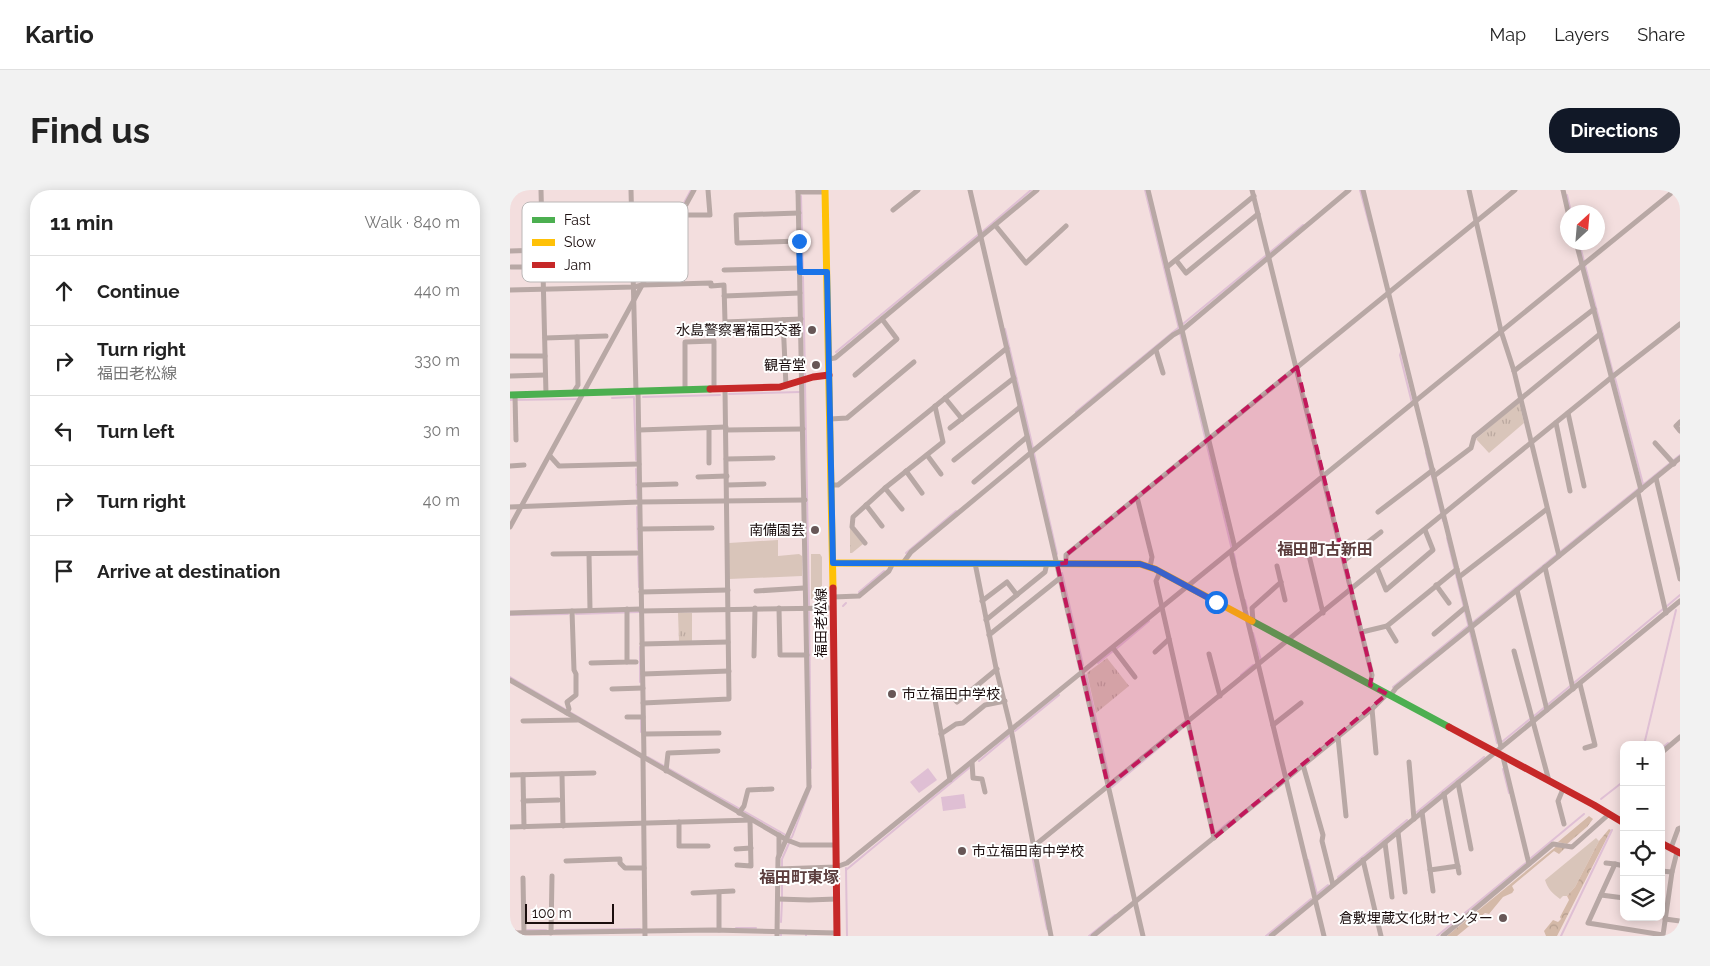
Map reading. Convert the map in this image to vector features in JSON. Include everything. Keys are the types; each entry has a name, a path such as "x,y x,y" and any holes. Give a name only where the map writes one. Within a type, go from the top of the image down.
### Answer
{"street":[{"path":"688,202 694,190"},
{"path":"688,216 710,215 708,190"},
{"path":"893,210 918,190"},
{"path":"970,190 982,235 1027,437 1032,451 1142,936"},
{"path":"828,360 835,358 1036,190"},
{"path":"1148,190 1250,621 1258,666 1324,936"},
{"path":"903,563 911,552 1349,190"},
{"path":"1363,190 1413,402 1455,570 1459,577 1498,750"},
{"path":"1469,190 1501,331 1514,371 1532,440 1558,554"},
{"path":"1066,563 1066,555 1516,190"},
{"path":"1562,190 1566,205"},
{"path":"778,869 836,867 847,863 1675,190"},
{"path":"778,858 789,839 809,788 798,191 826,191"},
{"name":"福田老松線","path":"826,191 837,934"},
{"path":"1167,267 1253,193 1352,589 1372,675 1370,685"},
{"path":"799,213 736,215 737,243 799,241"},
{"path":"1176,260 1186,273 1258,214"},
{"path":"995,224 1026,263 1066,226"},
{"path":"1579,250 1640,488 1665,610"},
{"path":"724,270 827,272"},
{"path":"544,282 546,394"},
{"path":"638,282 639,286 634,298 639,430 643,716 645,734 643,823 645,934"},
{"path":"510,527 584,393 641,282"},
{"path":"510,290 711,283 711,286 724,285 725,322 801,319"},
{"path":"724,296 800,293"},
{"path":"1514,371 1594,309"},
{"path":"855,375 897,339 882,319"},
{"path":"783,320 786,386"},
{"path":"1034,846 1425,530 1532,440 1680,324"},
{"path":"1378,512 1432,472 1471,448 1474,436 1600,334"},
{"path":"545,338 606,336"},
{"path":"574,393 578,385 576,337"},
{"path":"685,390 685,342 714,341 714,389"},
{"path":"831,486 838,484 1007,348"},
{"path":"1156,350 1163,374"},
{"path":"510,356 545,356"},
{"path":"830,419 847,418 914,362"},
{"path":"510,376 545,375"},
{"path":"516,440 513,395 786,386 829,375"},
{"path":"950,428 1014,378"},
{"path":"643,703 729,699 725,389"},
{"path":"946,398 962,419"},
{"path":"865,543 852,527 853,517 943,442 935,406"},
{"path":"954,460 1020,407"},
{"path":"1568,413 1584,486"},
{"path":"1680,422 1676,426 1680,431"},
{"path":"1556,423 1570,491"},
{"path":"639,430 709,428 803,429"},
{"path":"709,428 709,463"},
{"path":"974,482 1027,437"},
{"path":"1655,443 1672,462"},
{"path":"927,455 941,474"},
{"path":"550,456 559,466 639,464"},
{"path":"726,459 773,458"},
{"path":"1093,936 1338,737 1470,626 1518,590 1558,554 1640,488 1656,478 1672,462 1680,458"},
{"path":"510,466 524,465"},
{"path":"906,471 922,493"},
{"path":"698,477 727,476"},
{"path":"1656,478 1680,579"},
{"path":"639,485 676,484"},
{"path":"727,485 764,484"},
{"path":"886,488 902,509"},
{"path":"1137,497 1152,557 1150,567"},
{"path":"510,507 639,502 804,500"},
{"path":"866,505 882,526"},
{"path":"1459,577 1547,509"},
{"path":"640,529 712,528"},
{"path":"1377,568 1386,590 1433,550 1425,530"},
{"path":"1344,560 1381,532"},
{"path":"1306,543 1323,611"},
{"path":"553,554 640,553"},
{"path":"589,554 590,610"},
{"path":"833,563 1066,563 1140,564 1150,567 1388,695 1498,750 1503,756 1620,821"},
{"path":"833,597 859,596 889,571 893,563"},
{"path":"975,563 996,669 1011,729 1051,936"},
{"path":"986,620 1045,572 1047,564"},
{"path":"1277,566 1285,600"},
{"path":"1545,567 1572,686"},
{"path":"1362,632 1387,626 1455,570"},
{"path":"1160,572 1156,581 1214,838"},
{"path":"990,635 1060,578"},
{"path":"982,601 1007,582 1016,595"},
{"path":"1250,621 1252,608 1281,582"},
{"path":"1436,585 1449,603"},
{"path":"756,591 804,588"},
{"path":"641,592 728,590"},
{"path":"1518,590 1546,707"},
{"path":"1275,935 1363,860 1498,750 1546,707 1572,686 1580,684 1665,610 1680,601"},
{"path":"754,608 754,656"},
{"path":"779,608 780,655 806,655"},
{"path":"510,612 627,609 833,608"},
{"path":"1434,634 1465,608"},
{"path":"627,609 627,662"},
{"path":"568,711 567,702 576,695 572,611"},
{"path":"1387,626 1396,641"},
{"path":"1155,652 1170,639"},
{"path":"642,644 728,642"},
{"path":"1113,648 1135,677"},
{"path":"1514,652 1549,782"},
{"path":"1209,654 1220,696"},
{"path":"591,663 636,662"},
{"path":"950,780 935,700 948,690 957,702 996,669"},
{"path":"643,674 729,671"},
{"path":"510,680 568,711 579,720 740,811 751,820 779,836 800,845 835,845"},
{"path":"1580,684 1595,745 1585,748"},
{"path":"612,689 643,688"},
{"path":"941,734 956,724 963,723 984,705 1004,701"},
{"path":"1273,725 1301,703"},
{"path":"1372,709 1376,753"},
{"path":"627,717 643,716"},
{"path":"523,721 579,720"},
{"path":"645,734 719,733"},
{"path":"1338,737 1346,816"},
{"path":"1665,750 1680,737"},
{"path":"667,769 668,753 718,751"},
{"path":"1503,756 1529,864"},
{"path":"972,762 974,778 982,779 986,792"},
{"path":"1409,762 1414,819"},
{"path":"1302,765 1323,835 1322,841 1333,885"},
{"path":"511,775 594,773"},
{"path":"562,774 563,826"},
{"path":"523,775 524,827"},
{"path":"1458,782 1471,849"},
{"path":"740,811 748,790 772,789"},
{"path":"1563,789 1558,800 1564,824"},
{"path":"1444,794 1459,873"},
{"path":"523,802 558,800"},
{"path":"1422,812 1432,891"},
{"path":"1443,936 1553,844 1572,847 1608,815"},
{"path":"510,827 751,820"},
{"path":"737,865 751,866 751,820"},
{"path":"679,822 679,846 708,846"},
{"path":"1665,900 1676,851 1678,829 1680,828"},
{"path":"1398,832 1405,892"},
{"path":"777,933 779,836"},
{"path":"1385,843 1392,897"},
{"path":"736,849 751,848"},
{"path":"566,861 620,859 620,863 625,868 644,868"},
{"path":"1363,860 1381,936"},
{"path":"1606,863 1620,865"},
{"path":"1615,864 1588,924 1663,935 1665,921"},
{"path":"1430,870 1458,866"},
{"path":"1665,871 1672,872"},
{"path":"551,933 552,876"},
{"path":"520,934 523,878"},
{"path":"715,932 720,892"},
{"path":"692,893 733,892"},
{"path":"1601,895 1620,897"},
{"path":"778,898 836,899"},
{"path":"1665,919 1680,921"},
{"path":"510,933 645,934 715,932 837,934"}],"highlighted area":[{"path":"1297,367 1372,675 1370,685 1387,694 1214,838 1188,722 1108,786 1057,564 1066,563 1066,555"}],"green space":[{"path":"1519,402 1524,423 1489,453 1476,439"},
{"path":"850,528 863,544 852,553 850,553"},
{"path":"778,540 778,556 799,554 802,556 802,576 729,579 729,543"},
{"path":"811,554 820,554 822,557 822,599 811,599"},
{"path":"678,613 692,613 692,641 679,641"},
{"path":"1107,658 1129,686 1096,713 1087,673"},
{"path":"1589,816 1593,819 1587,827 1567,844 1558,842"},
{"path":"1609,829 1611,830 1557,936 1546,936 1544,931 1553,920 1558,922 1561,919 1560,917 1569,900 1567,896 1575,887 1599,841"},
{"path":"1596,838 1599,841 1575,887 1567,896 1563,896 1560,899 1547,886 1545,880"},
{"path":"1558,845 1566,847 1559,854 1554,851 1512,886 1514,890 1512,893 1503,897 1489,914 1485,913 1457,936 1447,936"}],"shaded area":[{"path":"928,768 937,780 919,793 910,782"},
{"path":"964,794 966,808 943,811 941,797"}],"waterway":[{"path":"684,202 691,190"},
{"path":"982,232 1031,190"},
{"path":"1145,190 1179,329"},
{"path":"1360,190 1371,231"},
{"path":"1567,195 1569,205"},
{"path":"801,196 803,270"},
{"path":"1076,412 1303,225"},
{"path":"836,352 979,234"},
{"path":"1581,250 1613,373"},
{"path":"803,277 805,376"},
{"path":"1005,329 1033,448"},
{"path":"1180,333 1232,550"},
{"path":"1401,352 1400,355 1412,403"},
{"path":"1615,378 1643,484"},
{"path":"805,383 809,605"},
{"path":"729,394 800,392"},
{"path":"643,397 720,395"},
{"path":"612,398 634,397 636,460"},
{"path":"510,400 578,399"},
{"path":"1034,453 1057,554"},
{"path":"1426,453 1443,521"},
{"path":"1472,623 1680,455"},
{"path":"636,469 637,498"},
{"path":"637,507 638,549"},
{"path":"906,553 956,511"},
{"path":"1447,538 1497,743"},
{"path":"1234,554 1236,564"},
{"path":"638,557 639,587"},
{"path":"859,592 884,571"},
{"path":"1062,573 1083,665"},
{"path":"1667,606 1680,595"},
{"path":"1245,600 1247,608"},
{"path":"843,606 846,603"},
{"path":"1534,716 1663,609"},
{"path":"1645,741 1676,610"},
{"path":"576,614 639,612"},
{"path":"809,612 811,768"},
{"path":"510,615 568,614"},
{"path":"1117,648 1149,621"},
{"path":"1393,687 1468,626"},
{"path":"1253,633 1261,660"},
{"path":"640,647 640,682"},
{"path":"1098,663 1113,651"},
{"path":"1241,675 1253,665"},
{"path":"1086,675 1109,777"},
{"path":"510,677 635,750"},
{"path":"1015,731 1059,695"},
{"path":"641,719 641,732"},
{"path":"1503,741 1530,719"},
{"path":"1112,787 1185,726"},
{"path":"979,761 1010,735"},
{"path":"648,757 791,838"},
{"path":"1417,812 1484,757"},
{"path":"846,870 969,768"},
{"path":"1503,769 1509,793"},
{"path":"1601,799 1620,784"},
{"path":"792,837 811,786"},
{"path":"1531,858 1584,814"},
{"path":"1338,877 1407,820"},
{"path":"1216,833 1230,821"},
{"path":"1561,936 1612,830"},
{"path":"782,867 782,859 790,841"},
{"path":"1031,850 1047,929"},
{"path":"1308,860 1317,894"},
{"path":"1437,936 1527,862"},
{"path":"846,868 847,936"},
{"path":"782,871 782,897"},
{"path":"1318,893 1328,885"},
{"path":"1266,936 1311,899"},
{"path":"781,922 782,901"},
{"path":"1089,936 1115,915"},
{"path":"736,928 756,928"},
{"path":"556,930 640,929"},
{"path":"1671,936 1680,929"},
{"path":"510,930 515,930"},
{"path":"527,930 546,930"}],"traffic: fast":[{"path":"510,395 710,389"},
{"path":"1252,621 1449,727"}],"traffic: slow":[{"path":"825,190 833,588"},
{"path":"833,563 1140,564 1155,569 1252,621"}],"traffic: jam":[{"path":"710,389 780,387 813,377 829,375"},
{"path":"833,588 837,936"},
{"path":"1449,727 1620,821"},
{"path":"1665,845 1680,853"}],"place":[{"name":"水島警察署福田交番","path":"812,330"},
{"name":"観音堂","path":"816,365"},
{"name":"南備園芸","path":"815,530"},
{"name":"市立福田中学校","path":"892,694"},
{"name":"市立福田南中学校","path":"962,851"},
{"name":"倉敷埋蔵文化財センター","path":"1503,918"}],"district":[{"name":"福田町古新田","path":"1325,549"},
{"name":"福田町東塚","path":"799,877"}],"route":[{"path":"799,241 800,272 827,272 833,563 1140,564 1155,569 1216,602"}]}
